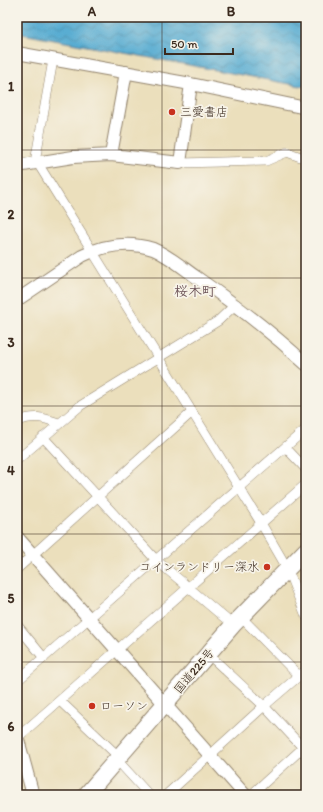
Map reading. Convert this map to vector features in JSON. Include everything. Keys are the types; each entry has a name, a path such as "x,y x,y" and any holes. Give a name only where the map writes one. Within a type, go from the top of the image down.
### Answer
{"highway":[{"name":"国道225号","path":"86,795 237,621 306,550"}],"street":[{"path":"17,53 191,84 306,108"},
{"path":"53,60 36,162 93,251 261,523 287,568 306,616"},
{"path":"111,155 126,72"},
{"path":"180,163 191,84"},
{"path":"17,166 73,157 111,155 180,163 266,161 287,152 306,159"},
{"path":"17,300 82,256 93,251 107,246 127,245 153,250 165,255 236,304 306,364"},
{"path":"17,460 80,406 218,321 236,304"},
{"path":"17,569 192,412"},
{"path":"17,422 31,416 59,423"},
{"path":"17,681 89,617 240,489 306,429"},
{"path":"43,437 97,498 156,560 189,587 237,621 302,673 166,795"},
{"path":"286,448 306,469"},
{"path":"33,795 17,736 60,701 117,649 306,484"},
{"path":"17,537 245,795"},
{"path":"17,625 44,658"},
{"path":"208,654 264,706 305,748 251,795"},
{"path":"60,701 118,759 149,795"}],"water":[{"path":"17,17 306,17 306,87 17,33"}],"place":[{"name":"三愛書店","path":"172,112"},
{"name":"コインランドリー深水","path":"267,567"},
{"name":"ローソン","path":"92,706"}],"district":[{"name":"桜木町","path":"195,291"}]}
